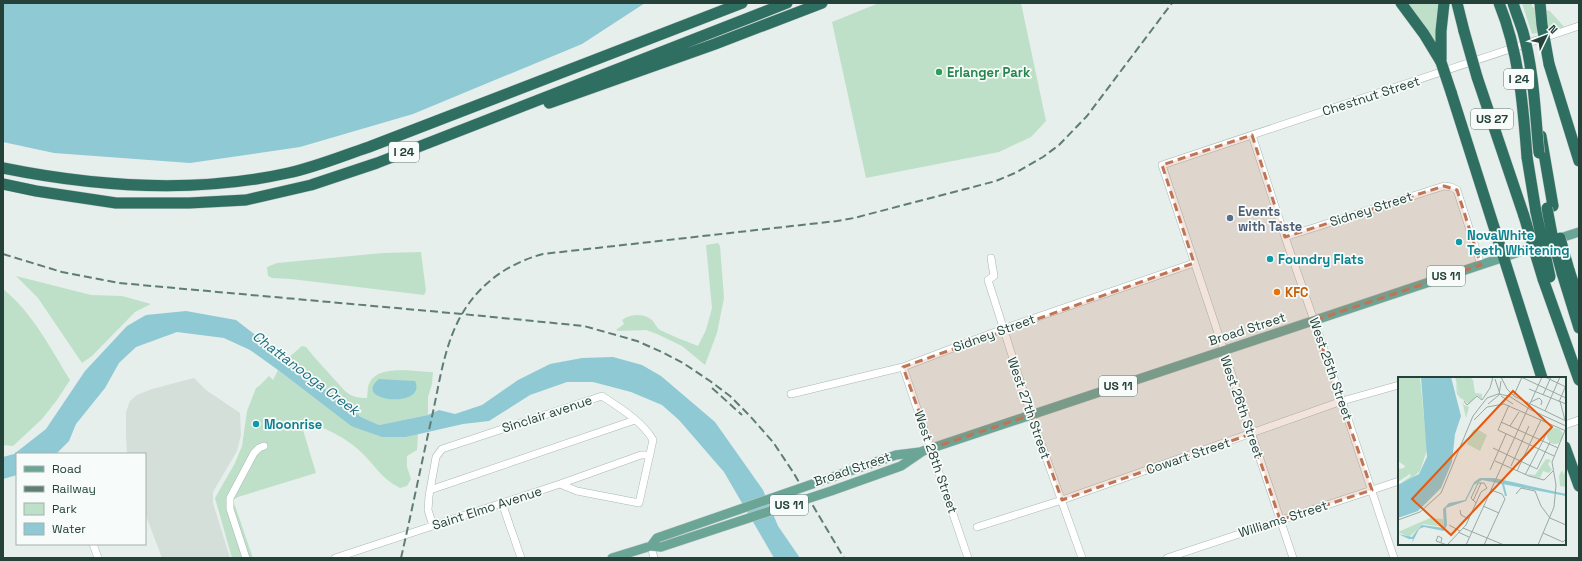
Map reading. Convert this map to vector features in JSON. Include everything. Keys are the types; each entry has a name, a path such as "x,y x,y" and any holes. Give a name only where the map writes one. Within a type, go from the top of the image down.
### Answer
{"highway":[{"name":"I 24","path":"3,168 48,177 115,184 175,186 255,179 289,173 321,164 369,147 742,3"},
{"name":"I 24","path":"3,184 36,191 116,203 189,203 246,200 311,185 377,163 787,3"},
{"path":"515,109 536,108 715,44 822,3"},
{"path":"1401,3 1424,34 1441,62 1542,377"},
{"path":"1441,62 1441,30 1444,3"},
{"name":"US 27","path":"1457,3 1477,77 1524,216 1547,278 1579,380"},
{"name":"I 24","path":"1499,3 1516,60 1522,95 1527,157 1547,278 1579,376"},
{"name":"I 24","path":"1513,3 1523,33 1550,207 1553,240 1565,272 1579,328"},
{"path":"1540,3 1548,64 1579,161"},
{"path":"1565,272 1579,300"},
{"path":"1566,450 1579,486"}],"main road":[{"name":"Broad Street","path":"612,558 650,546 657,538 896,455 927,450 1579,232"}],"street":[{"name":"Chestnut Street","path":"1162,165 1579,26"},
{"name":"West 25th Street","path":"1252,135 1284,237 1342,401 1394,558"},
{"name":"West 26th Street","path":"1162,165 1292,558"},
{"name":"Sidney Street","path":"1284,237 1444,186 1451,186 1457,190 1481,265"},
{"name":"West 27th Street","path":"990,258 994,276 988,280 1003,329 1031,415 1082,558"},
{"name":"Sidney Street","path":"791,394 903,367 1003,329 1194,263"},
{"name":"West 28th Street","path":"903,367 927,450 968,558"},
{"name":"Cowart Street","path":"977,527 1062,500 1342,401 1398,385"},
{"name":"Sinclair avenue","path":"433,526 428,510 430,490 436,458 442,449 602,396 647,430 653,440 639,503"},
{"path":"430,490 635,420"},
{"path":"1566,425 1579,420"},
{"path":"246,558 230,509 230,498 254,453 259,448 264,446"},
{"path":"560,484 641,455 650,455"},
{"name":"Williams Street","path":"1167,558 1398,481"},
{"name":"Saint Elmo Avenue","path":"336,558 560,484 577,491 639,503"},
{"path":"502,502 521,558"},
{"path":"93,545 98,558"},
{"path":"650,546 654,558"}],"highlighted area":[{"path":"1252,135 1285,237 1444,186 1457,190 1481,265 1313,321 1372,490 1280,520 1251,434 1062,500 1031,415 932,448 903,367 1194,263 1162,165"}],"shaded area":[{"path":"194,378 206,390 240,413 241,435 237,451 213,492 213,503 230,558 162,558 146,516 146,453 127,453 126,412 130,401 137,395 152,389"}],"green space":[{"name":"Erlanger Park","path":"879,3 1021,3 1046,121 1031,137 999,152 866,178 832,22"},
{"path":"1406,3 1439,3 1439,50"},
{"path":"1522,3 1532,3 1532,7 1550,11 1564,27 1532,34"},
{"path":"718,243 720,246 724,298 717,333 705,365 682,346 657,334 646,330 616,330 624,324 622,320 629,316 641,315 652,320 660,330 698,346 706,330 712,308 706,245"},
{"path":"421,252 426,291 424,295 272,278 268,276 267,267 277,263 383,253"},
{"path":"16,276 91,295 122,296 151,304 135,312 92,356 82,363 38,298"},
{"path":"3,289 32,320 70,380 42,419 13,446 3,445"},
{"path":"302,346 306,347 345,391 350,395 358,397 367,398 369,384 375,376 381,373 399,370 433,372 432,384 428,397 428,415 379,425 361,417 287,359"},
{"path":"278,370 351,426 406,437 418,434 417,450 407,456 407,467 411,479 407,486 400,488 385,478 365,456 344,439 318,426 300,420 316,473 238,497 233,500 253,558 232,558 215,498 235,463 242,446 247,411 256,388 269,376 273,380"}],"water":[{"path":"3,3 645,3 582,44 413,114 300,147 190,163 54,153 3,142"},
{"path":"186,311 236,320 361,417 379,425 428,415 439,410 455,414 482,405 518,380 550,364 582,358 613,357 642,365 661,376 715,422 763,490 778,526 800,558 774,558 724,472 679,420 662,405 631,392 593,382 567,382 530,395 489,421 463,424 406,437 382,437 351,426 250,350 224,338 177,332 136,347 119,363 105,388 76,424 69,441 57,453 16,453 16,475 3,479 3,457 14,454 46,429 85,371 127,326 146,315"},
{"path":"379,379 415,381 416,390 411,396 402,399 381,397 374,393 373,387"}],"railway":[{"path":"401,558 441,374 451,337 469,303 477,293 496,276 519,263 543,254 837,221 854,218 996,181 1015,173 1043,157 1059,145 1087,116 1172,3"},
{"path":"3,254 62,272 119,283 584,326 637,341 683,363 730,396 750,416 773,442 793,472 844,558"},
{"path":"712,388 742,415"}],"place":[{"name":"Erlanger Park","path":"939,72"},
{"name":"Events with Taste","path":"1230,218"},
{"name":"NovaWhite Teeth Whitening","path":"1459,242"},
{"name":"Foundry Flats","path":"1270,259"},
{"name":"KFC","path":"1277,292"},
{"name":"Moonrise","path":"256,424"}],"water label":[{"name":"Chattanooga Creek","path":"306,373"}]}
